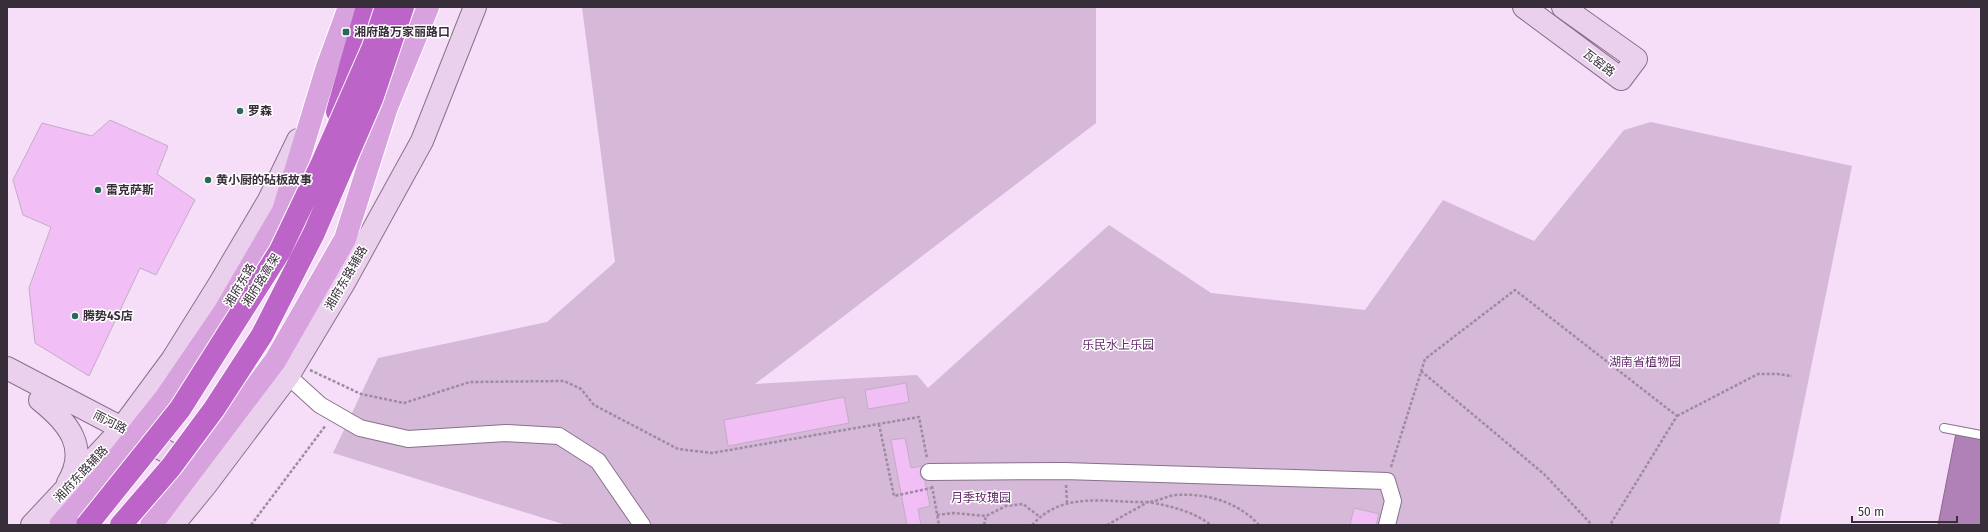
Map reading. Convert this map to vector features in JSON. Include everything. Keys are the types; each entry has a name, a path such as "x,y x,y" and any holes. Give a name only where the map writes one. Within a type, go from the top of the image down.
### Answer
{"highway":[{"path":"322,163 367,7"},
{"name":"湘府路高架","path":"87,525 180,409 280,251 322,163 373,47 386,7"},
{"name":"湘府路高架","path":"122,525 171,468 214,409 262,335 314,233 372,99 403,7"},
{"path":"388,50 411,7"}],"main road":[{"name":"湘府东路","path":"60,525 124,437 166,397 224,312 284,210 327,67 349,7"},
{"path":"151,525 200,476 274,361 345,239 387,107 428,7"},
{"name":"湘府东路辅路","path":"173,525 200,476 291,370 345,281 422,141 475,7"},
{"name":"瓦窑路","path":"1524,7 1621,79 1636,59 1563,7"},
{"name":"湘府东路辅路","path":"32,525 56,500 124,437 140,405 196,322 269,200 299,136 327,67"},
{"name":"雨河路","path":"7,368 101,418 124,437"},
{"name":"雨河路","path":"7,384 124,437 200,476"},
{"path":"40,400 55,413 68,428 74,440 78,454 74,473 56,500"},
{"path":"101,418 116,418 125,416 140,405"}],"street":[{"path":"291,370 320,405 360,428 408,439 506,433 559,436 598,461 642,525"},
{"path":"931,480 1064,471 1387,481 1394,501 1387,525"}],"lane":[{"path":"1944,428 1981,435"}],"path":[{"path":"1387,481 1425,360 1515,290 1677,416"},
{"path":"291,370 361,394 404,403 470,382 564,381 581,389 594,405 678,449 712,453 919,417 939,525"},
{"path":"1421,371 1544,474 1592,525"},
{"path":"1610,525 1677,416 1758,374 1792,376"},
{"path":"250,525 334,413"},
{"path":"879,424 894,496 931,480"},
{"path":"1107,525 1148,502 1175,495 1206,495 1230,504 1252,517 1259,525"},
{"path":"1032,525 1040,517 1067,503 1104,499 1148,502 1174,507 1201,518 1211,525"},
{"path":"937,515 953,513 986,516 1006,506 1023,504 1040,517"},
{"path":"984,525 986,516"}],"green space":[{"path":"582,7 1096,7 1096,123 755,384 917,375 928,388 1109,225 1211,293 1365,310 1443,200 1534,241 1624,130 1651,122 1852,166 1779,525 566,525 333,453 378,358 547,322 615,262"}],"shaded area":[{"path":"1956,433 1981,439 1981,525 1938,525"}],"building":[{"name":"雷克萨斯","path":"110,120 168,146 157,174 195,200 156,275 140,268 89,376 35,343 29,288 51,227 23,215 13,180 42,123 92,136"},
{"path":"906,383 909,402 868,409 865,390"},
{"path":"844,397 849,423 728,446 724,420"},
{"path":"905,438 911,468 922,466 920,472 921,477 925,481 930,506 918,509 921,525 907,525 891,440"},
{"path":"1354,508 1379,514 1376,525 1350,525"}],"place":[{"name":"湘府路万家丽路口","path":"346,32"},
{"name":"罗森","path":"240,111"},
{"name":"黄小厨的砧板故事","path":"208,180"},
{"name":"雷克萨斯","path":"98,190"},
{"name":"腾势4S店","path":"75,316"}],"park label":[{"name":"乐民水上乐园","path":"1118,345"},
{"name":"湖南省植物园","path":"1645,362"},
{"name":"月季玫瑰园","path":"981,498"}]}
